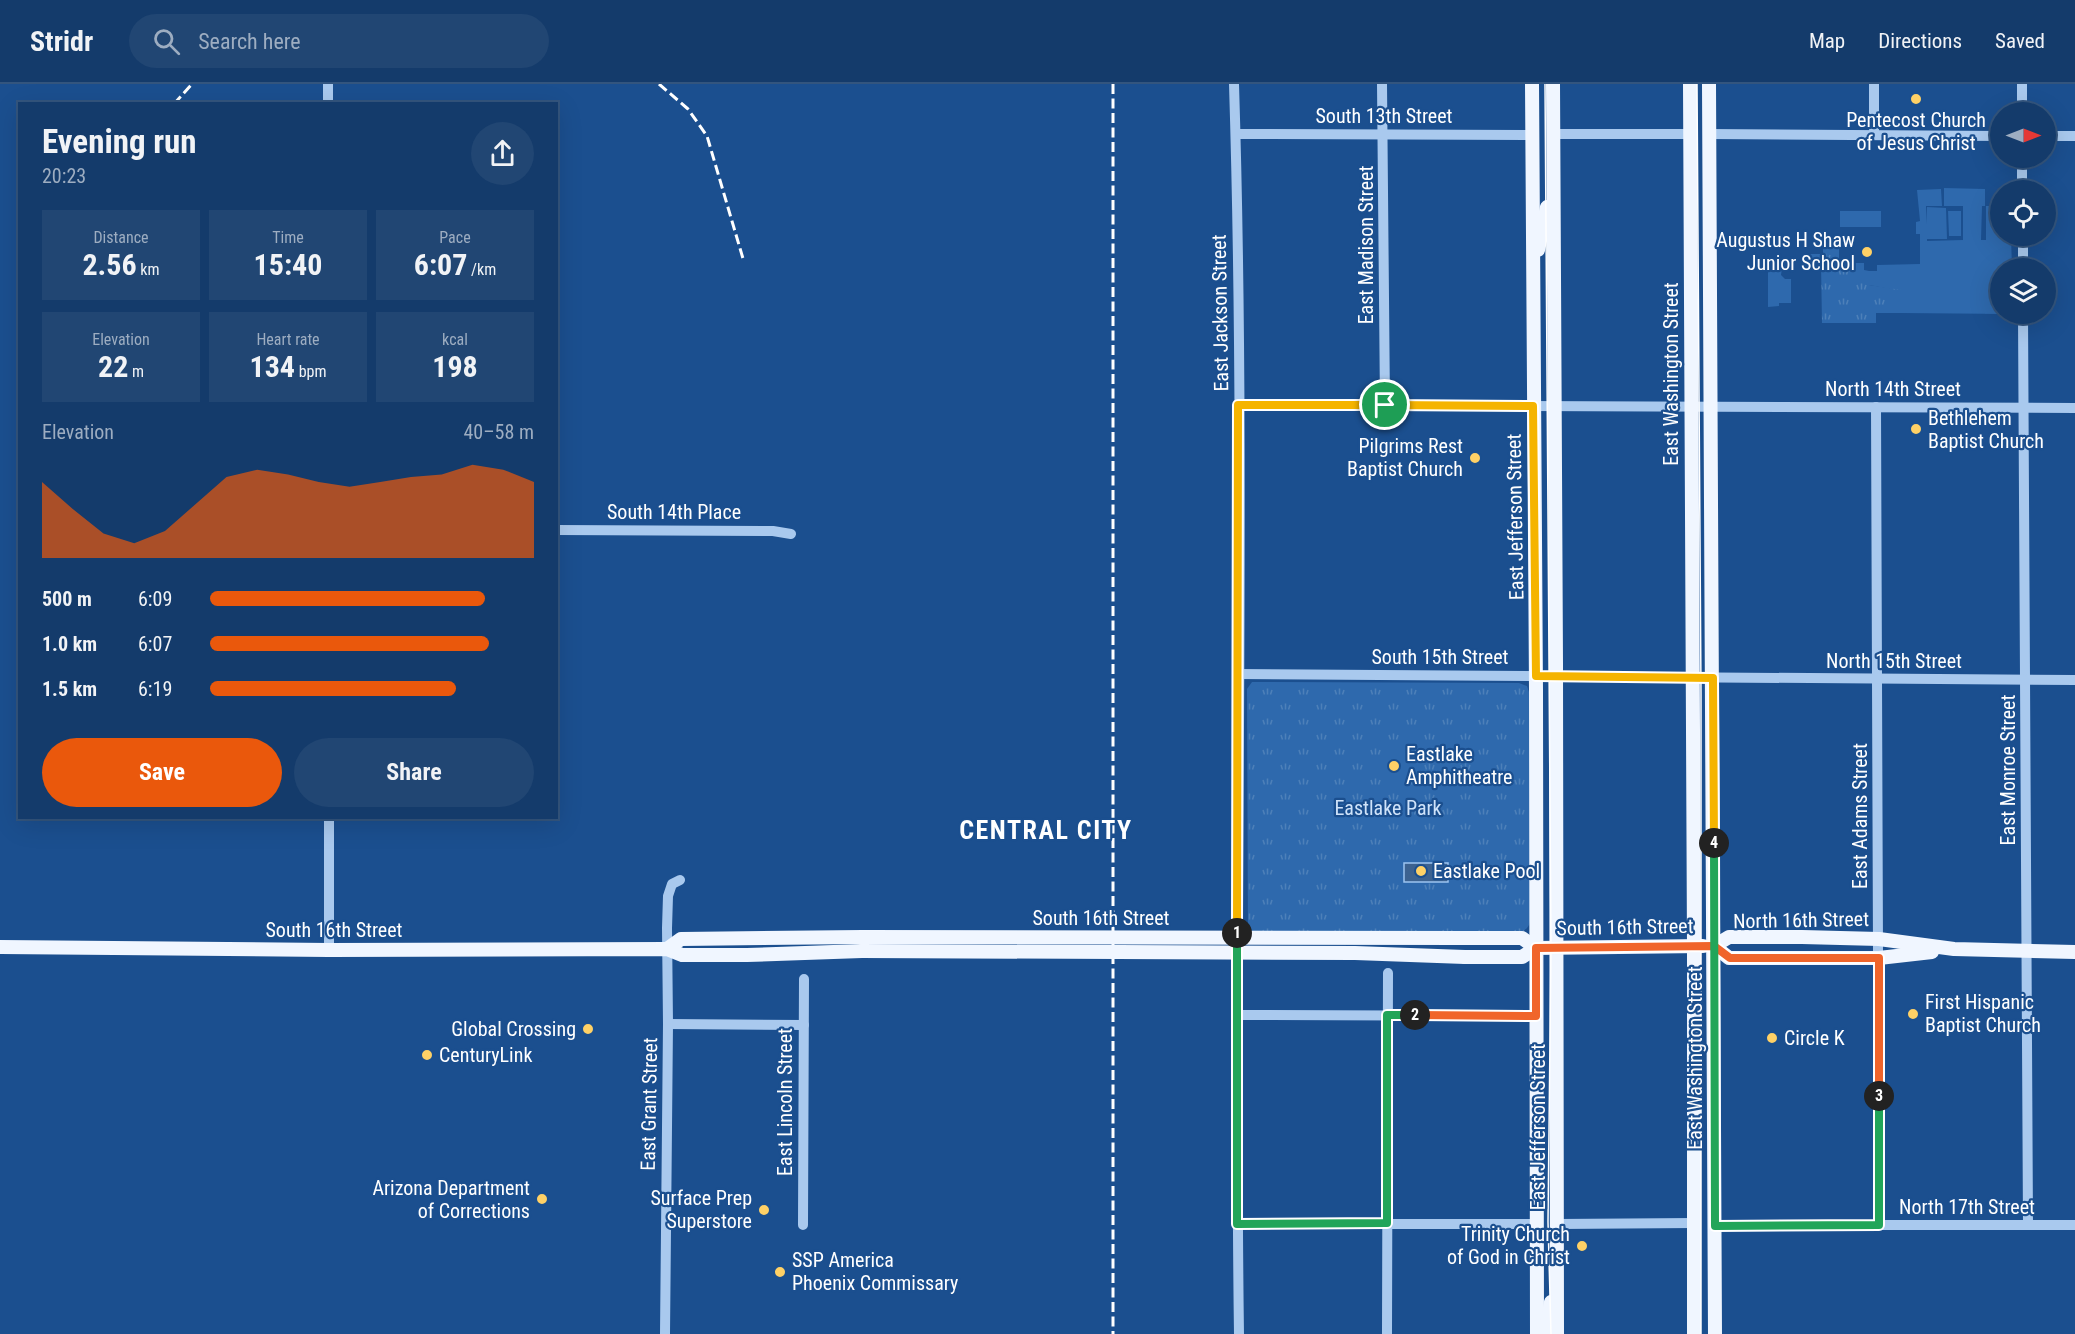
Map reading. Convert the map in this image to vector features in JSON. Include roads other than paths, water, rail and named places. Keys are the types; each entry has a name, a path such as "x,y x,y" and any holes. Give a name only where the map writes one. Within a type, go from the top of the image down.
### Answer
{"main road":[{"name":"East Jefferson Street","path":"1532,84 1537,1334"},
{"name":"East Jefferson Street","path":"1553,84 1557,1334"},
{"name":"East Washington Street","path":"1709,84 1715,1334"},
{"name":"East Washington Street","path":"1690,88 1694,1334"},
{"path":"1532,275 1553,179"},
{"name":"East Washington Street","path":"1692,653 1711,566"},
{"name":"East Jefferson Street","path":"1536,806 1556,700"},
{"name":"North 16th Street","path":"1954,950 1878,939 1730,937 1714,946 1730,958 1879,958 1954,950 2075,952"},
{"name":"South 16th Street","path":"862,944 1522,938 1536,948"},
{"name":"South 16th Street","path":"0,947 328,950 667,949 681,939 1522,957 1536,948 1714,946"},
{"path":"1694,1181 1715,1087"},
{"name":"East Jefferson Street","path":"1545,1334 1557,1265"}],"street":[{"path":"328,84 328,102"},
{"name":"East Jackson Street","path":"1234,84 1238,405 1237,1224 1239,1334"},
{"name":"East Madison Street","path":"1382,84 1385,405"},
{"path":"1874,84 1874,135"},
{"path":"2022,84 2022,102"},
{"name":"South 13th Street","path":"1236,134 1533,135"},
{"path":"1553,134 1689,134"},
{"path":"1709,134 1990,136"},
{"path":"2056,136 2075,136"},
{"name":"East Monroe Street","path":"2023,324 2028,1225"},
{"name":"North 14th Street","path":"1238,405 2075,408"},
{"name":"East Adams Street","path":"1876,407 1879,1225"},
{"name":"South 14th Place","path":"558,530 773,531 791,534"},
{"name":"South 15th Street","path":"1238,674 1713,678"},
{"name":"North 15th Street","path":"1713,678 2075,680"},
{"path":"328,950 329,819"},
{"name":"East Grant Street","path":"665,1334 668,896 672,884 680,880"},
{"path":"1387,1334 1388,973"},
{"name":"East Lincoln Street","path":"803,1226 804,979"},
{"path":"1237,1014 1536,1016"},
{"path":"668,1024 804,1025"},
{"path":"1558,1224 1694,1223"},
{"path":"1237,1224 1537,1224"},
{"name":"North 17th Street","path":"1715,1226 2075,1225"}],"tram line":[{"path":"1545,84 1551,948 1548,1222 1551,1334"},
{"path":"1697,84 1701,693 1701,1334"}],"railway":[{"path":"176,102 192,84"},
{"path":"659,84 688,109 707,136 744,262"},
{"path":"1113,84 1113,1334"}],"place":[{"name":"Pentecost Church of Jesus Christ","path":"1916,99"},
{"name":"Augustus H Shaw Junior School","path":"1867,252"},
{"name":"Bethlehem Baptist Church","path":"1916,429"},
{"name":"Pilgrims Rest Baptist Church","path":"1475,458"},
{"name":"Eastlake Amphitheatre","path":"1394,766"},
{"name":"Eastlake Pool","path":"1421,871"},
{"name":"First Hispanic Baptist Church","path":"1913,1014"},
{"name":"Global Crossing","path":"588,1029"},
{"name":"Circle K","path":"1772,1038"},
{"name":"CenturyLink","path":"427,1055"},
{"name":"Arizona Department of Corrections","path":"542,1199"},
{"name":"Surface Prep Superstore","path":"764,1210"},
{"name":"Trinity Church of God in Christ","path":"1582,1246"},
{"name":"SSP America Phoenix Commissary","path":"780,1272"}],"district":[{"name":"CENTRAL CITY","path":"1046,830"}],"park label":[{"name":"Eastlake Park","path":"1388,808"}]}
